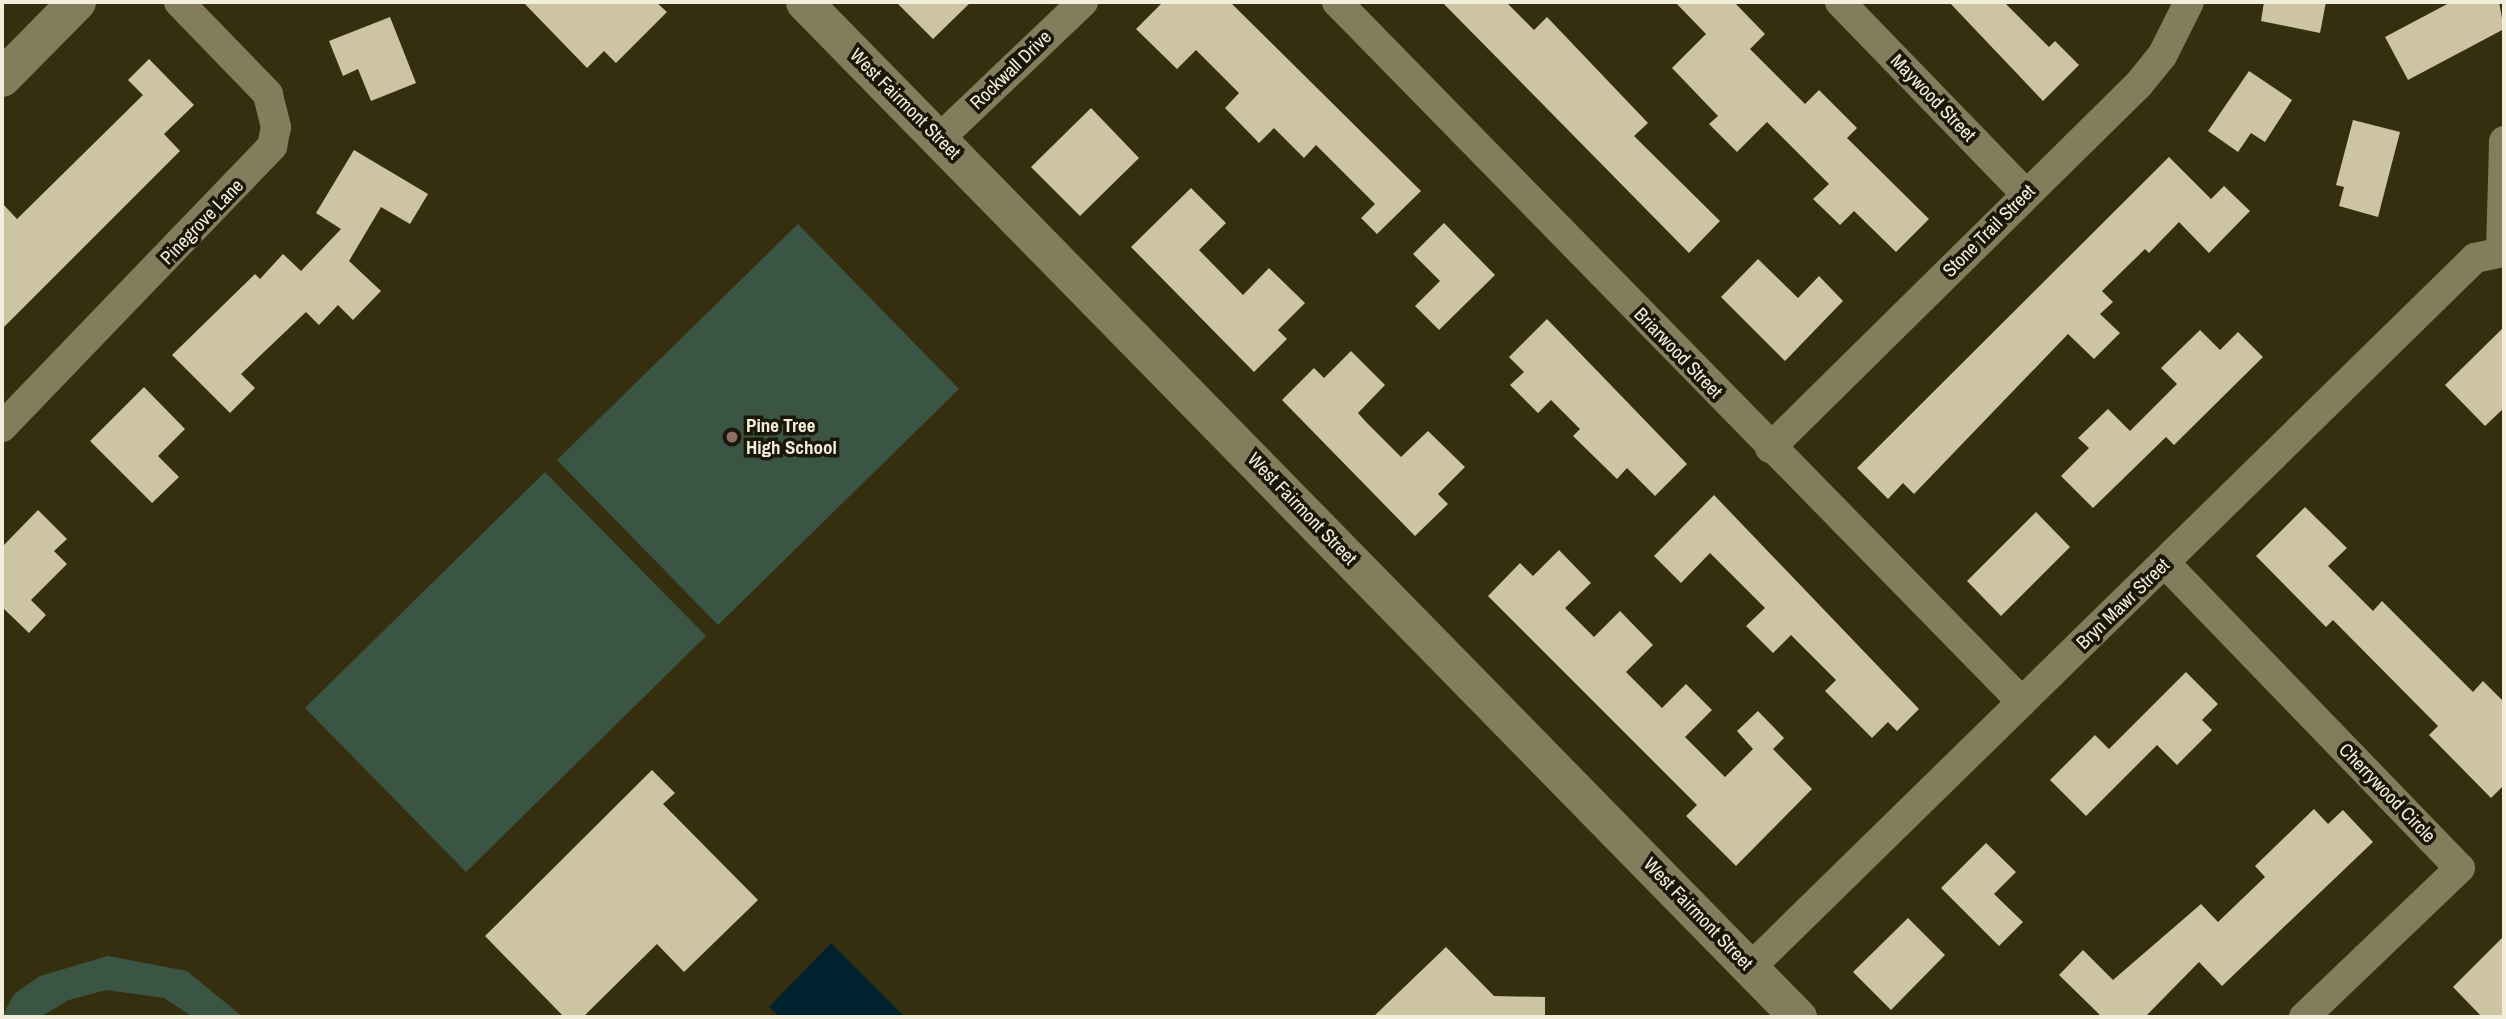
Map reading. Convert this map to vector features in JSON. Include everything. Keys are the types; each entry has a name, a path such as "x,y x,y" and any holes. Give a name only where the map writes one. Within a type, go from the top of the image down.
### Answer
{"main road":[{"path":"2,78 78,2"}],"street":[{"name":"Pinegrove Lane","path":"2,427 272,146 275,115 268,94 179,2"},
{"name":"West Fairmont Street","path":"804,2 1798,1017"},
{"name":"Rockwall Drive","path":"939,139 1083,2"},
{"name":"Briarwood Street","path":"1337,2 1770,448 2022,702"},
{"name":"Maywood Street","path":"1840,2 2026,194"},
{"name":"Stone Trail Street","path":"1770,448 2139,84 2162,56 2189,2"},
{"path":"2503,251 2504,141"},
{"name":"Bryn Mawr Street","path":"1750,968 2475,258 2503,251"},
{"name":"Cherrywood Circle","path":"2165,563 2460,868 2304,1017"}],"green space":[{"path":"798,224 959,389 718,625 557,460"},
{"path":"545,472 706,636 466,872 305,708"},
{"path":"108,956 187,971 243,1017 193,1017 164,998 106,990 69,1000 40,1017 2,1017 14,994 40,976"}],"water":[{"path":"831,943 905,1017 779,1017 769,1007"}],"building":[{"path":"523,2 656,2 667,12 616,63 604,51 587,68"},
{"path":"896,2 971,2 933,39"},
{"path":"1163,2 1230,2 1421,191 1377,234 1361,218 1375,204 1316,145 1304,158 1274,128 1259,143 1225,108 1239,93 1196,50 1177,69 1136,29"},
{"path":"1442,2 1506,2 1534,30 1547,17 1648,123 1634,136 1720,221 1689,253"},
{"path":"1675,2 1734,2 1765,34 1750,49 1805,104 1819,90 1857,128 1847,138 1929,219 1896,252 1854,211 1840,225 1813,199 1829,184 1767,122 1737,152 1709,124 1718,116 1672,68 1706,34"},
{"path":"1949,2 2004,2 2049,47 2055,41 2079,65 2043,101"},
{"path":"2264,2 2326,2 2320,33 2261,21"},
{"path":"2451,2 2499,2 2504,29 2408,80 2385,37"},
{"path":"390,17 416,83 371,101 358,69 343,76 329,41"},
{"path":"149,59 194,105 164,134 180,151 2,329 2,203 17,219 143,95 128,80"},
{"path":"2249,71 2292,100 2265,142 2251,133 2238,152 2208,131"},
{"path":"1091,108 1139,158 1080,216 1031,167"},
{"path":"2353,120 2400,132 2378,217 2339,206 2344,187 2336,185"},
{"path":"354,150 428,194 410,224 381,207 349,261 381,291 353,320 338,305 319,325 306,312 241,374 255,388 230,413 172,355 255,274 260,279 283,254 301,271 341,229 316,213"},
{"path":"2169,157 2211,199 2224,186 2250,211 2209,253 2179,222 2149,253 2145,249 2102,291 2113,302 2100,314 2120,333 2094,359 2068,334 1914,494 1903,483 1888,499 1857,468"},
{"path":"1191,188 1226,223 1199,250 1243,295 1269,268 1305,303 1278,330 1287,339 1254,372 1131,247"},
{"path":"1444,223 1495,275 1439,330 1415,306 1440,281 1413,254"},
{"path":"1758,259 1798,298 1819,276 1843,301 1785,361 1721,297"},
{"path":"1547,319 1687,464 1655,496 1627,468 1617,479 1573,436 1580,429 1551,400 1538,413 1510,385 1524,372 1509,357"},
{"path":"2504,327 2504,408 2485,426 2445,385"},
{"path":"2200,330 2220,350 2238,332 2263,357 2174,445 2166,437 2093,508 2061,476 2089,448 2078,438 2108,409 2130,431 2177,384 2161,368"},
{"path":"1351,351 1385,385 1358,413 1366,422 1401,457 1428,431 1465,467 1438,494 1448,504 1415,536 1282,400 1314,368 1324,378"},
{"path":"144,387 185,429 158,456 179,477 152,503 90,441"},
{"path":"1714,495 1919,709 1897,731 1888,722 1872,738 1825,691 1836,680 1791,635 1773,653 1746,626 1765,608 1710,553 1681,583 1654,556"},
{"path":"2305,507 2347,548 2328,566 2373,611 2382,601 2473,692 2483,681 2504,702 2504,785 2491,798 2429,735 2438,726 2333,620 2326,627 2256,556"},
{"path":"38,510 67,539 54,551 67,564 31,600 46,615 29,633 2,607 2,547"},
{"path":"2036,512 2070,547 2001,616 1967,581"},
{"path":"1559,550 1591,583 1565,608 1594,637 1620,611 1653,645 1626,672 1662,708 1686,684 1712,710 1685,737 1725,777 1753,749 1737,731 1758,711 1784,738 1773,749 1812,789 1736,866 1686,816 1697,805 1488,596 1520,563 1533,576"},
{"path":"2186,672 2218,704 2202,720 2212,730 2177,765 2157,745 2086,816 2050,780 2095,735 2109,749"},
{"path":"652,770 675,793 663,804 758,900 684,972 657,944 583,1017 564,1017 485,936"},
{"path":"2314,809 2328,824 2343,810 2373,842 2222,986 2199,962 2145,1017 2102,1017 2059,975 2083,950 2113,980 2201,904 2218,922 2265,877 2255,866"},
{"path":"1986,843 2016,872 1994,894 2023,922 1999,946 1941,888"},
{"path":"1908,918 1945,955 1891,1010 1853,972"},
{"path":"2504,936 2504,1017 2482,1017 2453,987"},
{"path":"1446,947 1494,996 1545,997 1545,1017 1373,1017"}],"place":[{"name":"Pine Tree High School","path":"732,437"}]}
